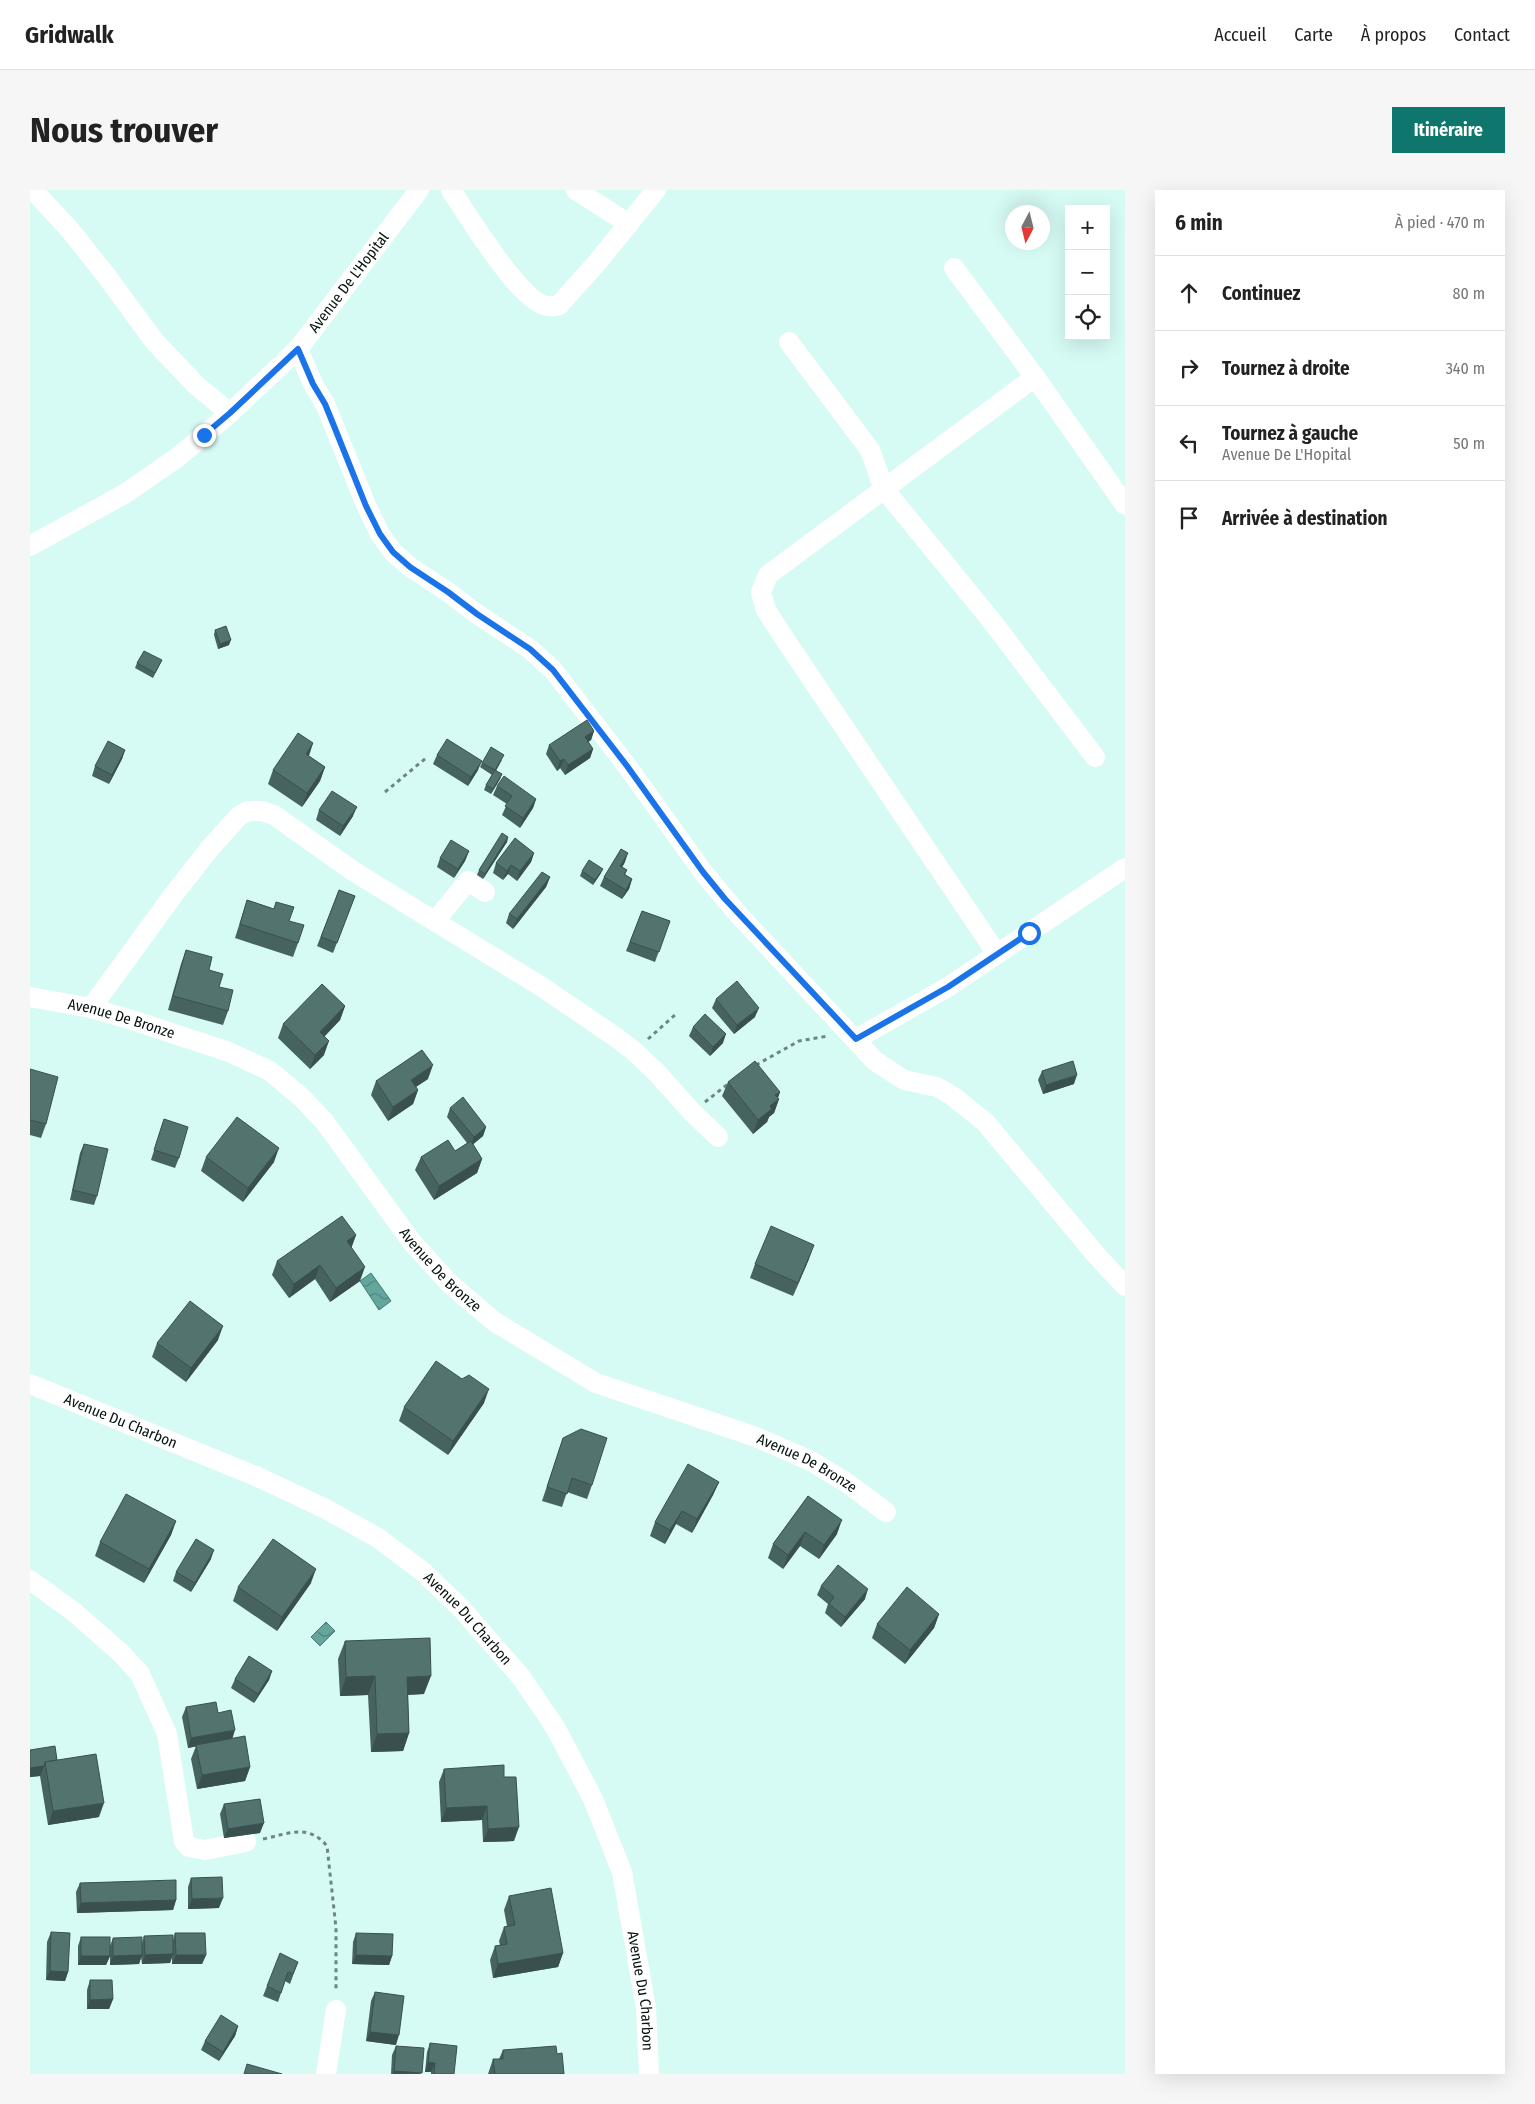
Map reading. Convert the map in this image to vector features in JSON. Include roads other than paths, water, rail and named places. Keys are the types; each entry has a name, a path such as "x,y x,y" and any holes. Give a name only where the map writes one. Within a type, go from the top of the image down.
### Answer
{"street":[{"path":"33,190 70,230 155,342 197,386 230,413"},
{"name":"Avenue De L'Hopital","path":"30,546 126,494 178,457 230,413 298,349 420,190"},
{"path":"451,190 500,263 527,294 546,307 559,305 656,190"},
{"path":"576,190 629,224"},
{"path":"954,268 1035,377 1125,505"},
{"path":"789,342 870,450 884,489 991,620 1095,757"},
{"path":"298,349 313,384 325,404 366,506 380,534 393,552 410,567 530,649 553,670 627,766 703,872 725,899 875,1061 891,1073 911,1082 937,1087 954,1097 986,1123 1098,1258 1125,1286"},
{"path":"997,954 788,644 766,610 761,592 768,575 1035,377"},
{"path":"91,1008 210,848 239,816 248,811 262,811 274,815 353,871 542,986 634,1051 718,1137"},
{"path":"856,1039 948,987 1125,868"},
{"path":"436,921 468,881 485,892"},
{"name":"Avenue De Bronze","path":"30,997 91,1008 229,1052 270,1071 301,1097 324,1121 412,1241 450,1284 495,1322 545,1354 596,1383 756,1437 811,1461 847,1483 886,1512"},
{"name":"Avenue Du Charbon","path":"30,1384 225,1463 326,1509 378,1538 422,1571 460,1607 521,1677 554,1727 597,1808 622,1872 646,2008 649,2074"},
{"path":"30,1580 74,1612 121,1653 140,1674 167,1734 184,1841 189,1847 205,1850 246,1842"},
{"path":"326,2074 336,2010"}],"water":[{"path":"371,1273 391,1301 379,1310 360,1281"},
{"path":"326,1622 335,1631 320,1646 311,1637"}]}
